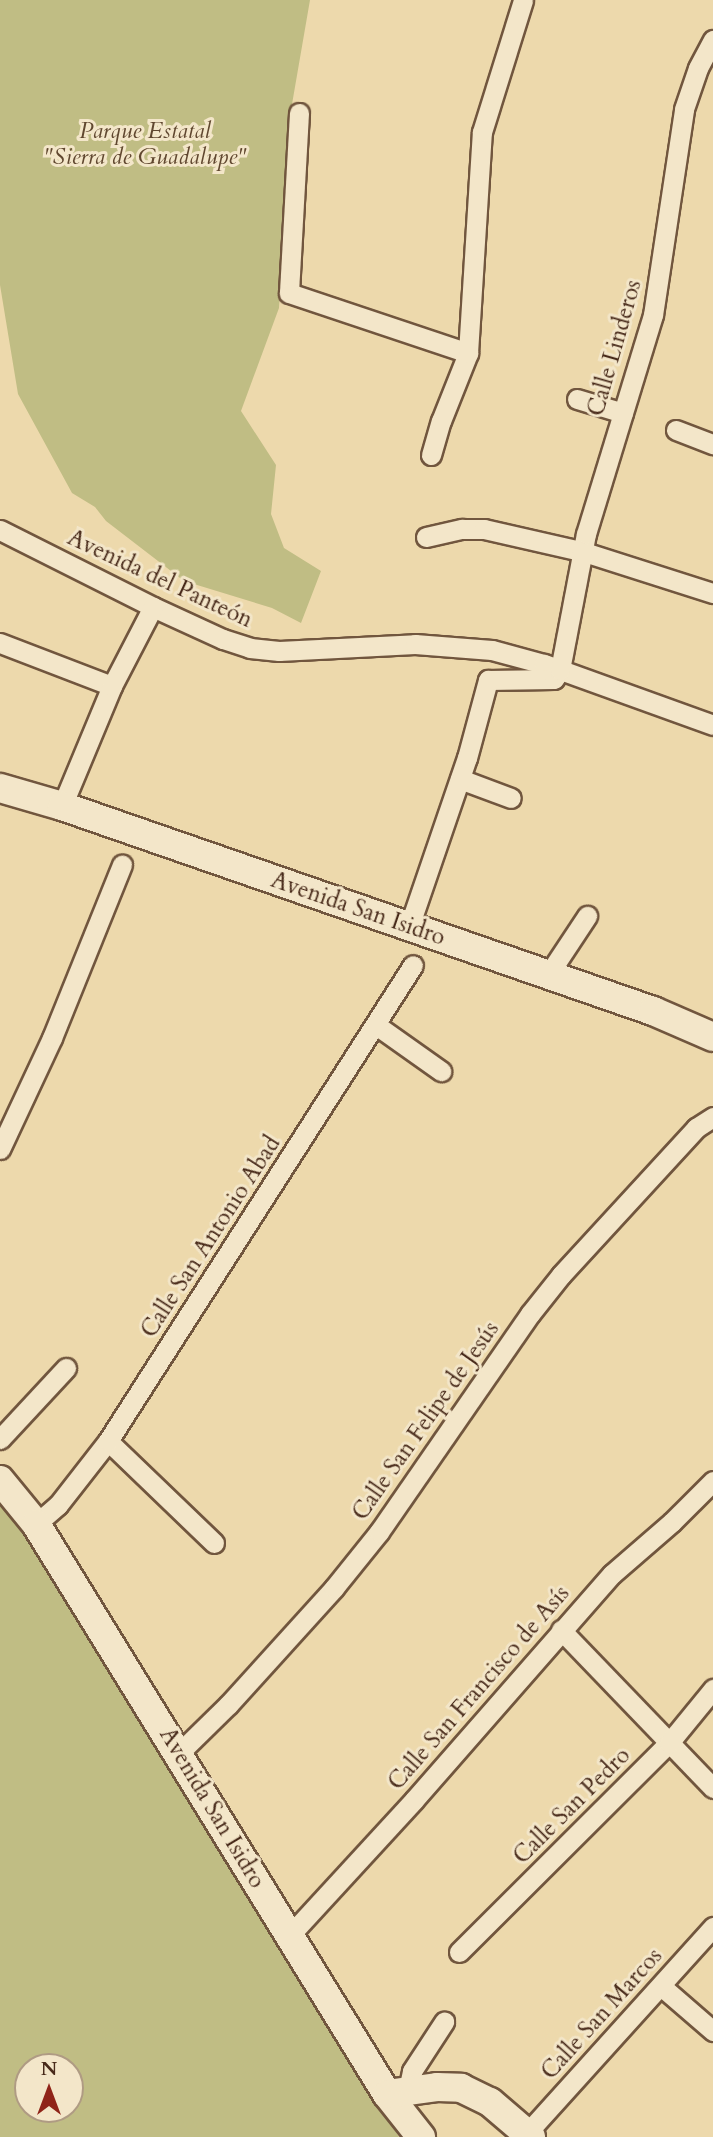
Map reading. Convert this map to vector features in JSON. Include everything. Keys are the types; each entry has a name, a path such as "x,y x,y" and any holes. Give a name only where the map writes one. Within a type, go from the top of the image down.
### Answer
{"street":[{"path":"431,455 441,421 468,353 482,132 523,0"},
{"name":"Calle Linderos","path":"560,670 581,551 653,315 684,109 713,40"},
{"path":"299,113 289,293 468,353"},
{"path":"577,399 623,413"},
{"path":"676,430 713,444"},
{"path":"426,537 462,529 484,530 581,551 713,593"},
{"name":"Avenida del Panteón","path":"0,530 153,607 223,639 250,648 279,651 415,644 460,646 522,656 713,725"},
{"path":"62,806 112,686 153,607"},
{"path":"0,643 112,686"},
{"path":"409,927 460,779 488,680 554,679 560,670"},
{"path":"460,779 511,798"},
{"name":"Avenida San Isidro","path":"0,788 62,806 548,975 653,1012 713,1037"},
{"path":"0,1149 52,1038 122,865"},
{"path":"548,975 587,916"},
{"name":"Calle San Antonio Abad","path":"36,1524 58,1505 107,1441 413,965"},
{"path":"376,1024 441,1071"},
{"name":"Calle San Felipe de Jesús","path":"178,1753 228,1706 334,1588 379,1532 530,1314 561,1275 696,1128 713,1117"},
{"path":"0,1439 66,1368"},
{"path":"107,1441 214,1543"},
{"name":"Avenida San Isidro","path":"0,1480 36,1524 290,1935 397,2092 421,2137"},
{"name":"Calle San Francisco de Asís","path":"290,1935 414,1800 612,1574 672,1522 713,1480"},
{"path":"561,1630 713,1788"},
{"name":"Calle San Pedro","path":"459,1952 669,1743 713,1689"},
{"name":"Calle San Marcos","path":"529,2135 712,1931"},
{"path":"661,1986 713,2031"},
{"path":"397,2092 444,2022"},
{"path":"397,2092 461,2088 474,2092 529,2135"}],"green space":[{"name":"Parque Estatal \"Sierra de Guadalupe\"","path":"0,0 310,0 291,110 279,308 241,411 276,465 271,514 284,548 321,571 301,623 272,608 184,581 106,521 95,507 72,493 18,394 0,285"},
{"path":"0,1499 24,1527 399,2137 0,2137"}]}
